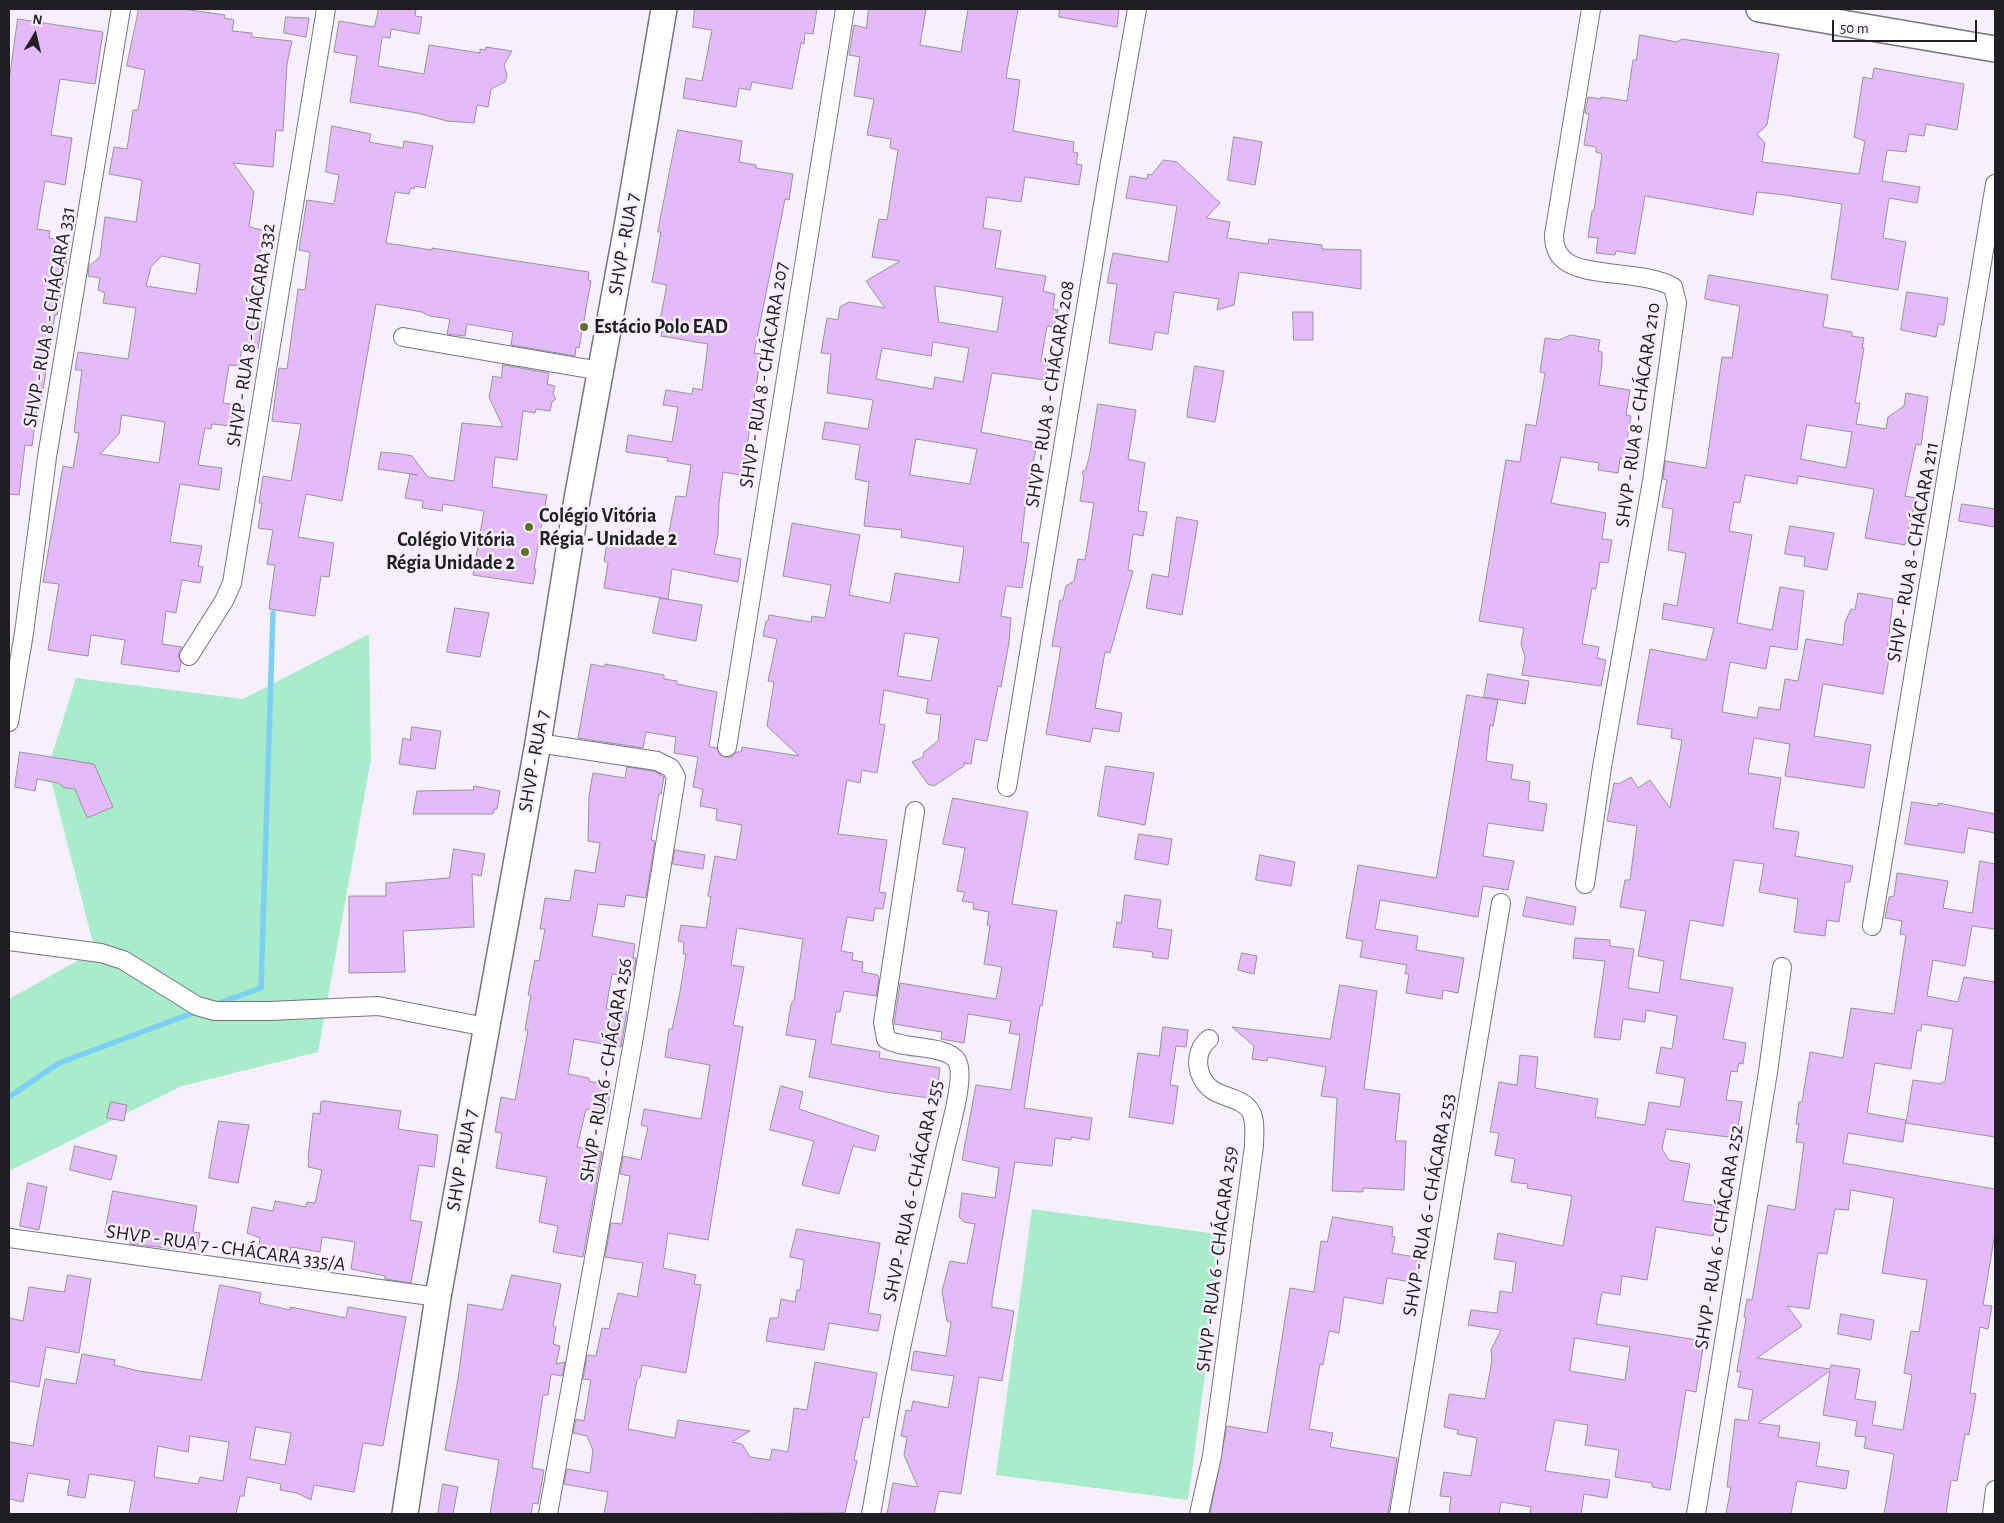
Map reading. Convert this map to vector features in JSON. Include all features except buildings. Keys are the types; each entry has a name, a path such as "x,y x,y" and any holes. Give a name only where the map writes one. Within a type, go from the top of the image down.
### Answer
{"street":[{"name":"SHVP - RUA 8 - CHÁCARA 331","path":"9,722 24,633 47,457 121,9"},
{"name":"SHVP - RUA 8 - CHÁCARA 332","path":"189,656 224,601 232,583 326,9"},
{"name":"SHVP - RUA 7","path":"405,1514 438,1298 538,743 570,544 664,9"},
{"name":"SHVP - RUA 8 - CHÁCARA 207","path":"727,747 845,9"},
{"name":"SHVP - RUA 8 - CHÁCARA 208","path":"1007,787 1137,9"},
{"name":"SHVP - RUA 8 - CHÁCARA 210","path":"1585,884 1602,767 1652,481 1677,303 1673,287 1665,283 1640,277 1595,271 1570,264 1563,259 1556,246 1554,235 1591,9"},
{"path":"1758,9 1995,49"},
{"name":"SHVP - RUA 8 - CHÁCARA 211","path":"1872,926 1995,184"},
{"path":"403,337 601,372"},
{"name":"SHVP - RUA 6 - CHÁCARA 256","path":"538,743 657,761 672,768 676,777 631,1050 548,1514"},
{"name":"SHVP - RUA 6 - CHÁCARA 255","path":"871,1514 896,1369 952,1118 960,1073 956,1060 951,1055 939,1051 901,1046 886,1039 884,1034 883,1022 915,811"},
{"name":"SHVP - RUA 6 - CHÁCARA 253","path":"1400,1514 1501,903"},
{"path":"9,940 101,953 124,960 197,1006 214,1011 276,1011 378,1006 486,1027"},
{"name":"SHVP - RUA 6 - CHÁCARA 252","path":"1696,1514 1766,1082 1782,967"},
{"name":"SHVP - RUA 6 - CHÁCARA 259","path":"1199,1514 1212,1456 1254,1146 1254,1122 1250,1110 1239,1102 1214,1091 1206,1083 1200,1072 1198,1052 1202,1045 1209,1040"},
{"name":"SHVP - RUA 7 - CHÁCARA 335/A","path":"9,1238 438,1298"},
{"path":"1992,1514 1995,1490"}],"green space":[{"path":"369,634 371,759 318,1052 182,1086 9,1171 9,999 95,951 48,768 76,678 243,699"},
{"path":"1032,1209 1224,1235 1188,1500 996,1475"}],"waterway":[{"path":"216,1004 261,988 273,613"},
{"path":"9,1097 59,1063 198,1011"}],"place":[{"name":"Estácio Polo EAD","path":"584,327"},
{"name":"Colégio Vitória Régia - Unidade 2","path":"529,527"},
{"name":"Colégio Vitória Régia Unidade 2","path":"525,552"}]}
